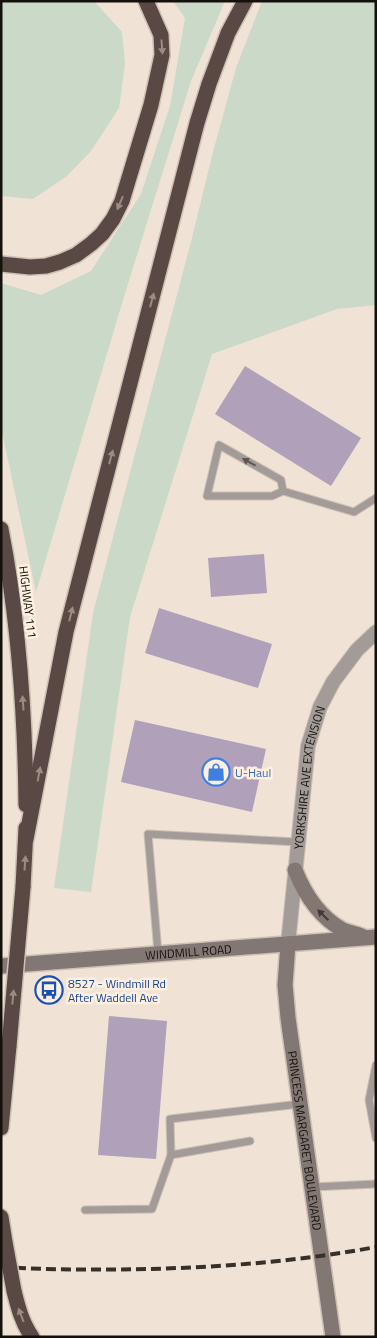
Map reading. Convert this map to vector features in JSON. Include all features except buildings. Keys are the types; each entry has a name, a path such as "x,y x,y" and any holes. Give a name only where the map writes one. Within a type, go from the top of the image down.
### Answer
{"highway":[{"path":"1,264 30,267 46,266 60,262 76,255 91,244 102,234 113,219 122,201 148,114 162,56 161,35 146,1"},
{"path":"26,839 66,632 197,123 228,32 245,1"},
{"name":"HIGHWAY 111","path":"1,529 8,561 18,634 25,735 26,839 1,1128"},
{"path":"1,1217 18,1308 26,1330 32,1337"}],"main road":[{"path":"295,870 310,901 330,921 344,930 371,937"},
{"name":"WINDMILL ROAD","path":"1,966 371,937"},
{"name":"PRINCESS MARGARET BOULEVARD","path":"288,944 285,985 288,1018 333,1337"}],"street":[{"name":"YORKSHIRE AVE EXTENSION","path":"288,944 308,746 320,708 339,672 376,632"}],"lane":[{"path":"283,491 281,480 219,445 207,496 272,496 283,491 354,512 376,498"},
{"path":"158,953 148,834 298,842"},
{"path":"376,1065 369,1100 376,1138"},
{"path":"85,1210 152,1209 170,1155 170,1119 300,1104"},
{"path":"170,1155 250,1141"},
{"path":"312,1187 376,1184"}],"green space":[{"path":"1,1 94,1 122,32 125,64 119,108 91,151 67,176 33,199 1,196"},
{"path":"173,1 225,1 191,81 123,300 36,592 1,427 1,283 41,295 91,271 141,194 170,106 185,18"},
{"path":"262,1 376,1 376,305 337,309 212,354 130,617 91,892 54,888 93,613 236,68"}],"railway":[{"path":"1,1267 94,1270 206,1267 291,1260 376,1247"}],"place":[{"name":"U-Haul","path":"216,772"},
{"name":"8527 - Windmill Rd After Waddell Ave","path":"49,990"}]}
